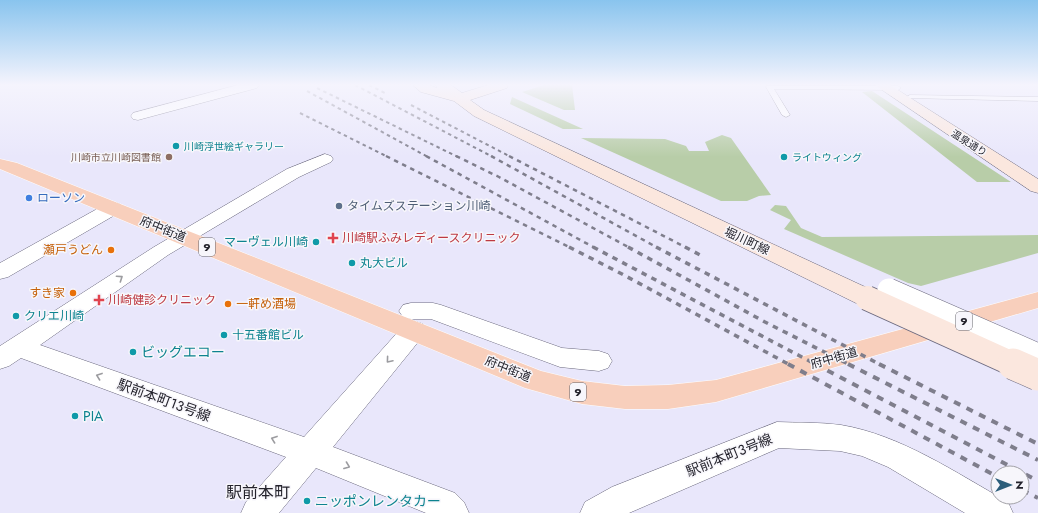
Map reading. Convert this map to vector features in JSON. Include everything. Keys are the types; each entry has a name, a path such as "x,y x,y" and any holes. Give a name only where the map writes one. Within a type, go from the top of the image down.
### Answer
{"main road":[{"name":"府中街道","path":"0,164 113,208 183,238 413,320 535,380 556,387 605,397 642,399 709,392 753,382 1038,300"}],"street":[{"path":"133,122 175,109"},
{"name":"堀川町線","path":"474,109 479,113 878,294 1038,375"},
{"name":"温泉通り","path":"923,109 1038,187"},
{"name":"温泉通り","path":"927,109 1038,175"},
{"path":"9,353 183,238 293,173 325,159"},
{"path":"0,272 113,208"},
{"path":"878,294 1033,345"},
{"path":"258,513 310,452 413,320 433,311 560,357 599,361"},
{"name":"駅前本町13号線","path":"9,353 310,452 443,504 452,513"},
{"name":"駅前本町3号線","path":"597,513 624,498 777,435 840,438 864,444 899,457 996,513"}],"lane":[{"path":"783,109 786,114"}],"green space":[{"path":"520,109 538,109 583,129 563,129"},
{"path":"562,109 575,110 564,110"},
{"path":"884,109 899,109 1011,182 977,182"},
{"path":"722,135 731,138 771,195 759,196 747,201 721,201 581,138 665,139 686,146 689,151 709,151 705,142"},
{"path":"775,205 786,206 801,228 822,237 1038,235 1038,253 921,286 908,283 784,229 791,220 770,210"}],"railway":[{"path":"340,109 428,157"},
{"path":"360,109 458,157"},
{"path":"401,109 493,157"},
{"path":"419,109 511,157"},
{"path":"300,113 386,156"},
{"path":"386,156 569,247"},
{"path":"426,156 595,248"},
{"path":"456,156 499,177 630,248"},
{"path":"491,156 658,248"},
{"path":"509,156 687,248"},
{"path":"569,247 790,365"},
{"path":"593,247 817,365"},
{"path":"628,247 765,322 850,365"},
{"path":"656,247 881,365"},
{"path":"685,247 704,257"},
{"path":"788,364 990,473"},
{"path":"815,364 1038,481"},
{"path":"848,364 1038,460"},
{"path":"879,364 1038,444"},
{"path":"1030,494 1038,498"}],"place":[{"name":"川崎浮世絵ギャラリー","path":"176,146"},
{"name":"川崎市立川崎図書館","path":"169,157"},
{"name":"ライトウィング","path":"784,157"},
{"name":"ローソン","path":"29,198"},
{"name":"タイムズステーション川崎","path":"339,206"},
{"name":"川崎駅ふみレディースクリニック","path":"333,238"},
{"name":"マーヴェル川崎","path":"316,242"},
{"name":"瀬戸うどん","path":"111,250"},
{"name":"丸大ビル","path":"352,263"},
{"name":"すき家","path":"73,293"},
{"name":"川崎健診クリニック","path":"99,300"},
{"name":"一軒め酒場","path":"228,304"},
{"name":"クリエ川崎","path":"16,316"},
{"name":"十五番館ビル","path":"224,335"},
{"name":"ビッグエコー","path":"133,352"},
{"name":"PIA","path":"75,416"},
{"name":"ニッポンレンタカー","path":"307,501"}],"district":[{"name":"駅前本町","path":"258,492"}]}
